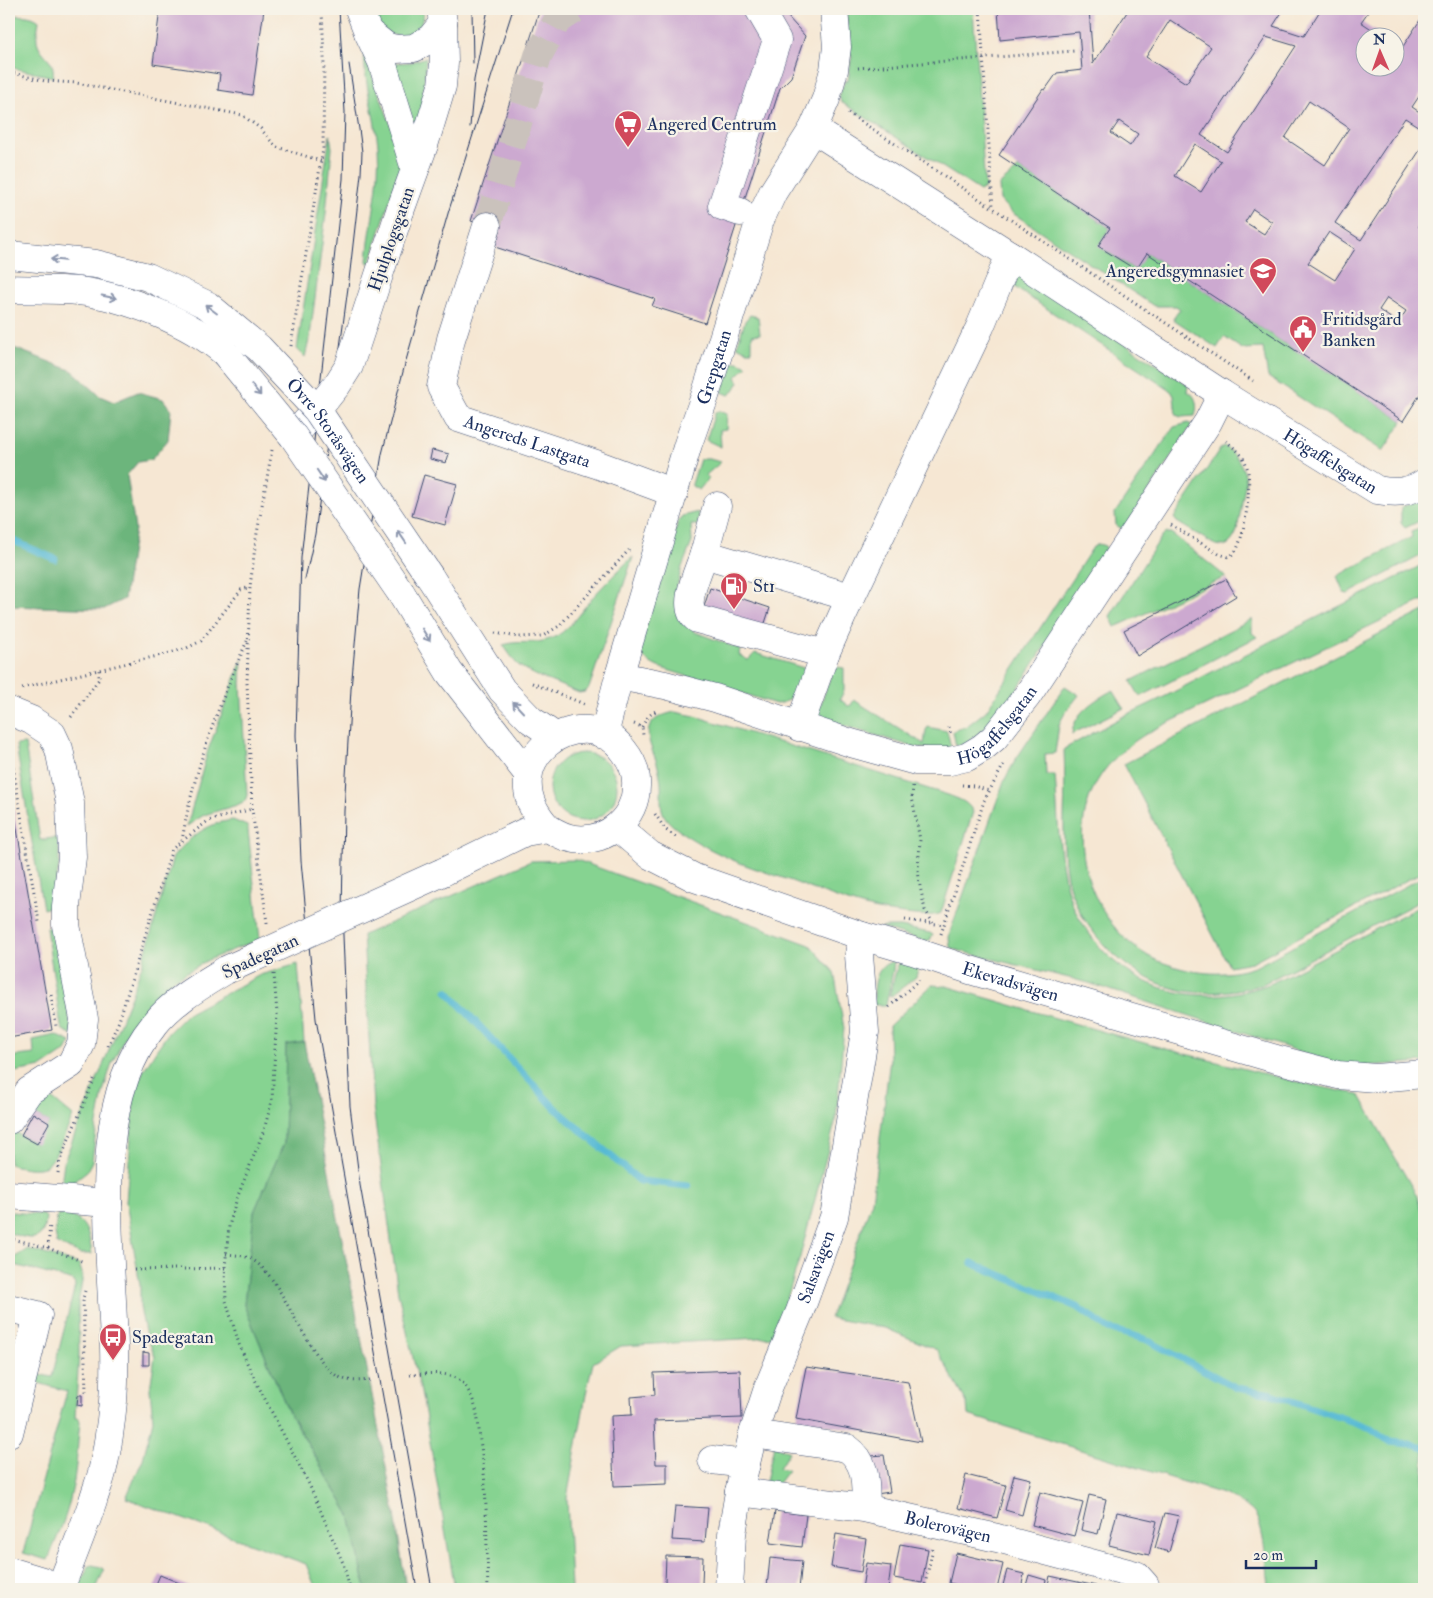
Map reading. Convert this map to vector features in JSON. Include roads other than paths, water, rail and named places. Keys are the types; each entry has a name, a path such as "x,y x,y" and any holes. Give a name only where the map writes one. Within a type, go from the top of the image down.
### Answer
{"street":[{"path":"740,212 722,206 777,40 759,9"},
{"name":"Grepgatan","path":"607,725 619,676 688,444 760,220 773,192 813,129 826,99 834,70 837,47 834,9"},
{"path":"364,20 387,47 396,49 414,48 430,38 440,13"},
{"name":"Hjulplogsgatan","path":"293,436 337,385 348,366 400,210 416,169 442,86 444,62 440,13"},
{"path":"364,20 382,62 416,169"},
{"path":"813,129 1010,255 1239,396"},
{"name":"Angereds Lastgata","path":"487,226 451,339 441,387 458,418 596,464 674,493"},
{"name":"Övre Storåsvägen","path":"9,255 96,264 148,277 208,305 259,348 316,410 430,577 502,690 530,720 556,737"},
{"path":"798,727 825,654 850,597 976,335 1010,255"},
{"name":"Övre Storåsvägen","path":"9,289 78,291 113,297 157,313 180,324 204,336 225,353 293,436 401,593 449,672 528,774"},
{"name":"Högaffelsgatan","path":"619,676 665,685 715,698 798,727 916,761 950,761 967,757 994,738 1027,696 1208,422 1239,396 1377,490 1393,493 1406,491 1424,483"},
{"path":"717,506 689,600 692,616 697,619 825,654"},
{"path":"704,554 850,597"},
{"path":"9,1120 29,1091 71,1064 80,1044 84,1019 66,926 66,906 72,857 70,803 59,749 52,734 31,720 13,700"},
{"path":"607,725 631,760 636,777 636,796 629,813 617,827 605,835 575,840 548,828 538,817 530,804 527,789 528,774 538,752 556,737 567,732 592,731 607,725"},
{"name":"Ekevadsvägen","path":"617,827 650,855 695,878 862,936 970,970 1276,1059 1338,1074 1376,1078 1424,1074"},
{"name":"Spadegatan","path":"60,1589 103,1470 110,1427 113,1398 113,1311 108,1169 114,1117 127,1069 140,1043 155,1023 170,1008 187,994 226,970 443,872 525,832 548,828"},
{"name":"Salsavägen","path":"730,1589 732,1534 739,1492 753,1434 768,1388 800,1311 834,1217 865,1032 859,955 862,936"},
{"path":"9,1194 108,1203"},
{"path":"9,1308 38,1315 9,1433"},
{"path":"753,1434 847,1448 860,1461 864,1476 866,1508"},
{"path":"712,1460 746,1464"},
{"name":"Bolerovägen","path":"739,1492 866,1508 997,1538 1136,1575 1146,1589"},
{"path":"9,1571 42,1581 60,1589"}],"waterway":[{"path":"9,539 55,559"},
{"path":"447,991 555,1108 640,1181 688,1186"},
{"path":"972,1263 1079,1308 1108,1329 1145,1339 1237,1388 1272,1394 1371,1428 1390,1442 1410,1444 1424,1448"}],"tunnel":[{"path":"487,226 538,56 557,21 576,9"}],"tram line":[{"path":"339,9 345,112 343,179 301,558 296,735 301,861 316,1019 417,1589"},
{"path":"472,9 473,63"},
{"path":"470,127 474,80 488,9"},
{"path":"432,1589 360,1185 350,1106 342,911 344,811 351,689 360,589 382,454 405,364 449,210 513,9"},
{"path":"305,579 315,534 349,280 361,174 362,152 349,64"}],"place":[{"name":"Angered Centrum","path":"628,148"},
{"name":"Angeredsgymnasiet","path":"1263,295"},
{"name":"Fritidsgård Banken","path":"1303,353"},
{"name":"St1","path":"734,610"},
{"name":"Spadegatan","path":"113,1361"}]}
